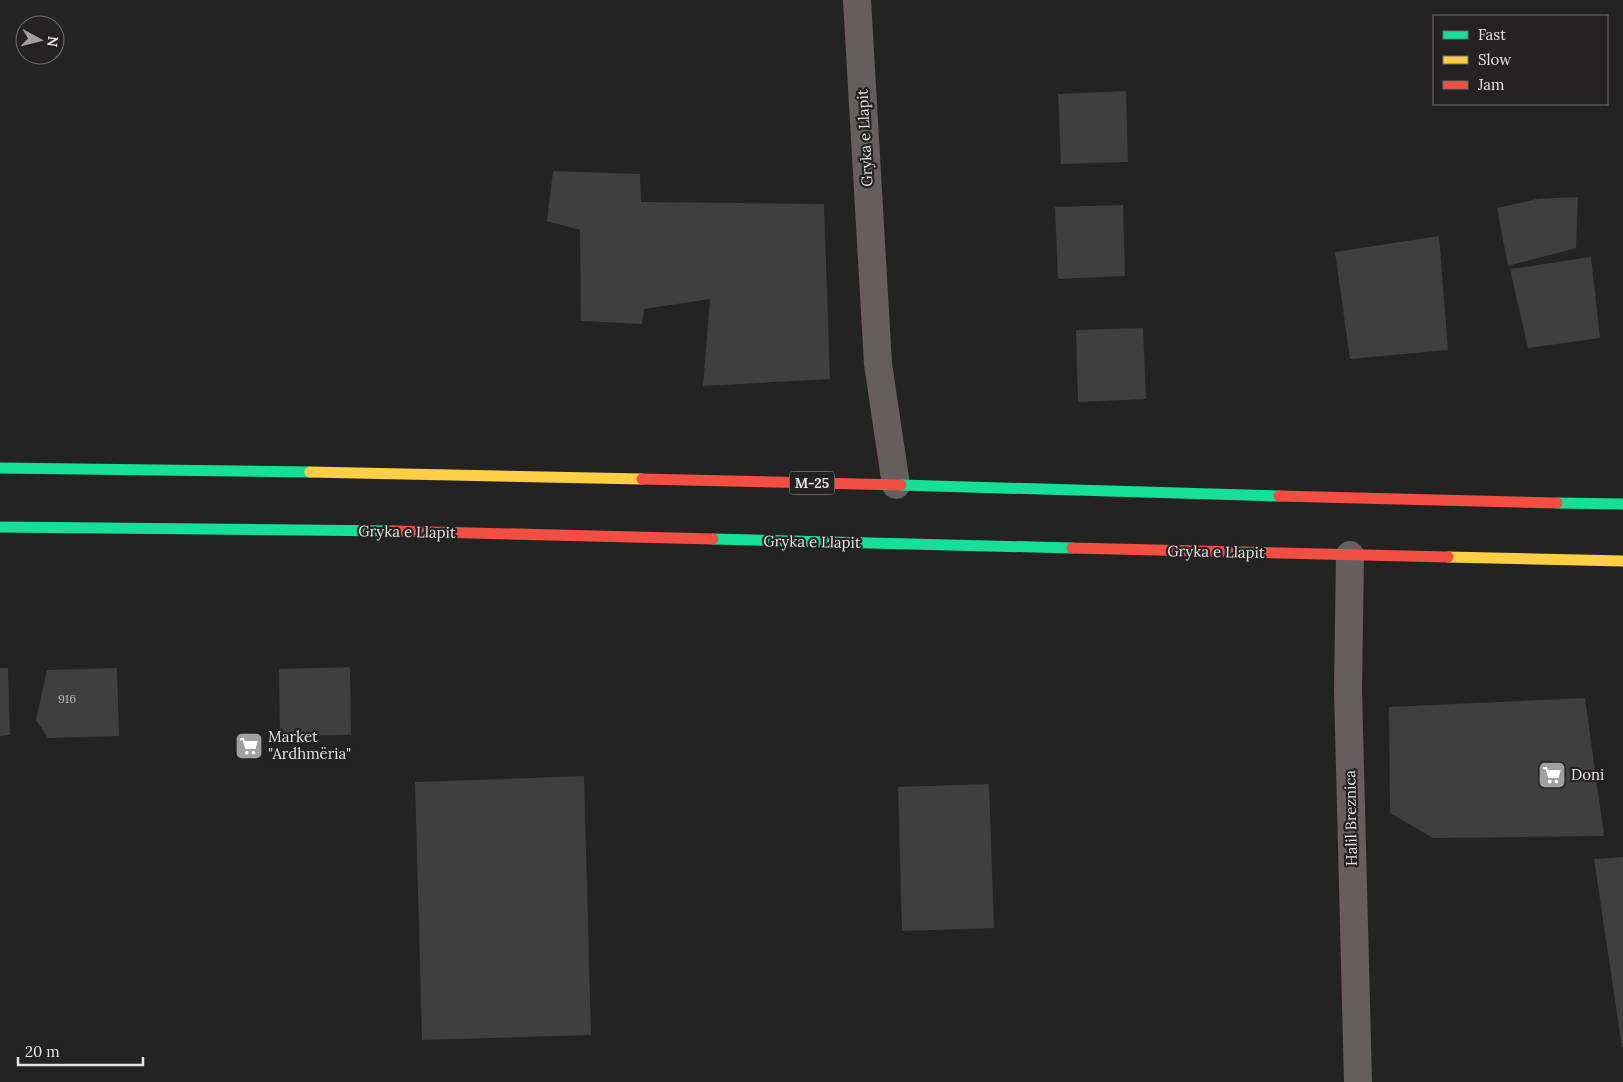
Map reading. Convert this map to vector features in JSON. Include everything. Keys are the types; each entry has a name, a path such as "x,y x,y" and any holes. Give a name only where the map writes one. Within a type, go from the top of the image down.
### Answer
{"main road":[{"name":"M-25","path":"0,468 262,471 896,485 1334,499 1623,504"},
{"name":"Gryka e Llapit","path":"0,527 297,529 1623,561"}],"street":[{"name":"Gryka e Llapit","path":"856,0 878,364 896,485"},
{"name":"Halil Breznica","path":"1350,555 1348,690 1358,1082"}],"building":[{"path":"1126,91 1128,162 1061,164 1058,94"},
{"path":"553,171 640,174 641,202 824,204 830,379 703,386 710,299 644,309 642,324 581,321 580,230 547,221"},
{"path":"1578,197 1576,248 1508,266 1497,208 1537,199"},
{"path":"1123,205 1125,276 1058,279 1055,207"},
{"path":"1439,236 1448,350 1350,359 1335,252"},
{"path":"1591,257 1600,338 1528,348 1510,269"},
{"path":"1143,328 1146,399 1078,402 1076,330"},
{"path":"350,667 351,735 280,736 279,669"},
{"path":"0,668 8,668 10,735 0,736"},
{"path":"117,668 119,736 48,738 36,720 47,670"},
{"path":"1585,698 1604,836 1433,838 1390,813 1389,707"},
{"path":"584,776 591,1035 422,1040 415,782"},
{"path":"989,784 994,928 902,931 898,787"},
{"path":"1623,857 1623,1047 1622,1047 1594,859"}],"traffic: fast":[{"path":"0,468 310,472"},
{"path":"901,485 1279,496"},
{"path":"1557,503 1623,504"},
{"path":"0,527 393,531"},
{"path":"713,539 1072,548"}],"traffic: slow":[{"path":"310,472 642,479"},
{"path":"1448,557 1623,561"}],"traffic: jam":[{"path":"642,479 901,485"},
{"path":"1279,496 1557,503"},
{"path":"393,531 713,539"},
{"path":"1072,548 1448,557"}],"place":[{"name":"Market \"Ardhmëria\"","path":"249,746"},
{"name":"Doni","path":"1552,775"}]}
